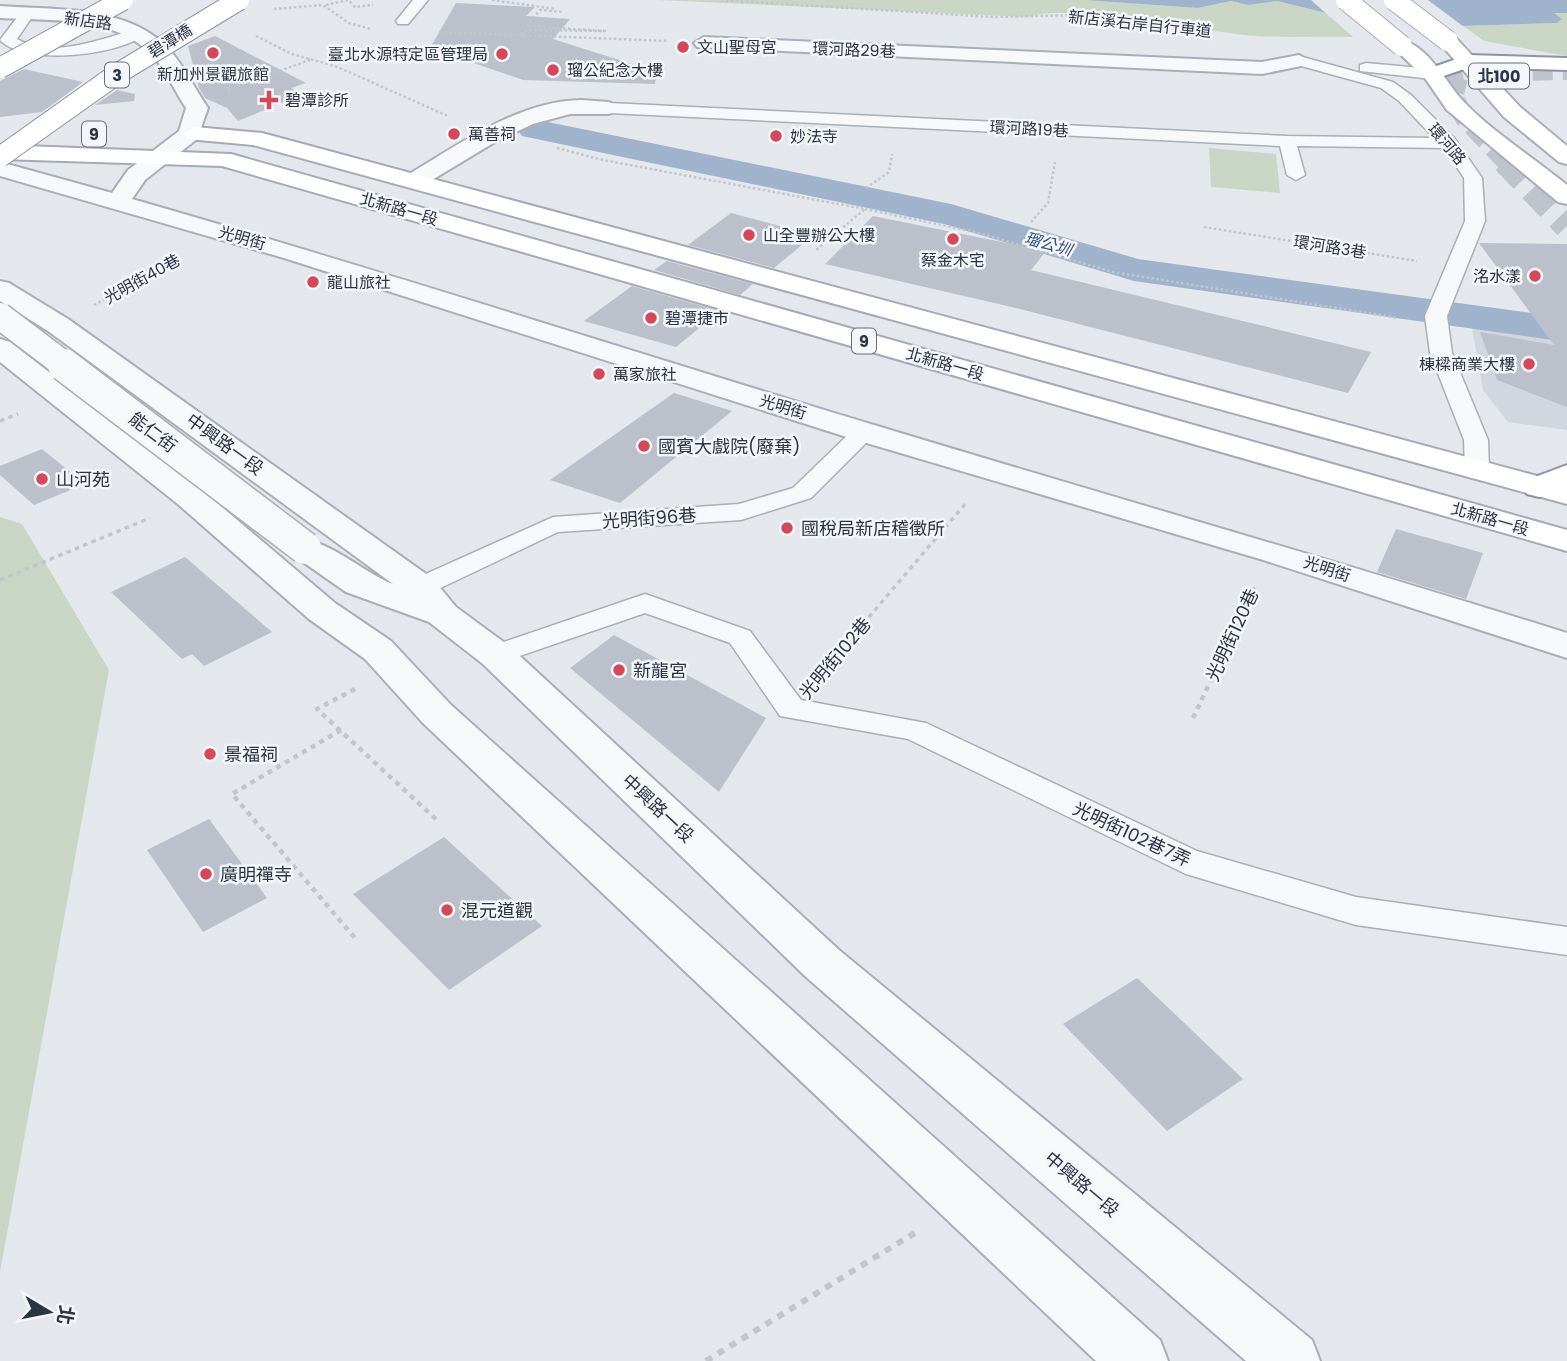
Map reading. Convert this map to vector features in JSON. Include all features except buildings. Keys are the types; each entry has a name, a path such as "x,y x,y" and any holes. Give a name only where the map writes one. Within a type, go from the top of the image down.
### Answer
{"main road":[{"path":"0,68 123,0"},
{"name":"碧潭橋","path":"0,155 164,43 239,0"},
{"path":"1346,0 1432,74 1455,105 1567,197"},
{"path":"1394,0 1448,41 1512,111 1567,157"},
{"name":"北100","path":"1479,74 1567,64"},
{"path":"1432,74 1479,74"},
{"path":"1432,74 1479,74"},
{"name":"北100","path":"1479,74 1567,78"},
{"name":"北100","path":"1479,74 1515,87"},
{"name":"9","path":"0,133 189,134"},
{"name":"北新路一段","path":"189,134 254,138 1478,470 1560,485"},
{"name":"9","path":"0,155 159,157"},
{"name":"北新路一段","path":"159,157 223,159 1567,541"}],"street":[{"name":"新店路","path":"0,12 115,22 139,33 161,53 197,108 189,134"},
{"name":"環河路29巷","path":"704,43 1262,68 1299,61"},
{"path":"414,181 499,133 527,121 566,108 609,107"},
{"path":"117,204 136,175 189,134"},
{"name":"光明街","path":"0,169 226,233 864,432 1272,552 1567,646"},
{"name":"中興路一段","path":"0,289 58,325 432,601 496,655 822,963 1291,1361"},
{"name":"能仁街","path":"0,316 305,548"},
{"path":"0,348 191,498 321,611 368,669 436,714 1139,1361"},
{"path":"305,548 359,584 432,601"},
{"path":"305,548 340,592 368,669"}],"lane":[{"path":"403,21 422,0"},
{"path":"27,14 8,40 17,48 73,53 139,33"},
{"path":"1299,61 1432,74"},
{"name":"環河路","path":"1299,61 1387,85 1449,143 1473,178 1475,220 1439,311 1441,353 1476,440 1478,470"},
{"name":"環河路19巷","path":"609,107 1287,141 1449,143"},
{"path":"1287,141 1296,175"},
{"name":"光明街96巷","path":"432,601 553,525 741,512 802,493 864,432"},
{"name":"光明街102巷","path":"496,655 645,603 740,637 791,709"},
{"name":"光明街102巷7弄","path":"791,709 915,730 1199,865 1356,911 1567,940"}],"path":[{"path":"313,0 314,4 323,5 348,0 355,7 382,4"},
{"path":"492,0 544,5 563,12 540,10 526,26 605,31 526,30 522,35"},
{"name":"新店溪右岸自行車道","path":"721,0 993,17 1080,15 1174,27"},
{"path":"323,5 349,23 376,29"},
{"path":"247,31 292,54 335,66 499,133"},
{"path":"432,32 704,43"},
{"path":"218,94 313,59"},
{"path":"1031,222 1048,203 1060,130"},
{"path":"603,160 975,232 1052,252 1113,272 1348,312 1439,311"},
{"path":"809,256 865,209"},
{"name":"環河路3巷","path":"1204,227 1456,267"},
{"name":"光明街40巷","path":"58,325 226,233"},
{"name":"光明街102巷","path":"791,709 995,471"},
{"path":"0,580 191,498"},
{"name":"光明街120巷","path":"1193,718 1272,552"},
{"path":"368,669 317,709 439,822"},
{"path":"341,730 232,794 355,938"},
{"path":"706,1361 925,1226"}],"shaded area":[{"path":"1471,322 1567,334 1567,430 1508,422 1483,390"}],"green space":[{"path":"658,0 1084,0 1198,8 1231,1 1248,5 1277,1 1326,13 1353,37 1257,36 1072,13 1046,13 1028,17"},
{"path":"1567,9 1567,56 1484,41 1463,26 1557,23 1553,13"},
{"path":"1209,148 1276,154 1280,193 1211,187"},
{"path":"0,517 22,524 109,670 0,1272"}],"water":[{"path":"1084,0 1567,0 1567,13 1554,13 1562,19 1557,23 1463,26 1326,13 1277,1 1248,5 1231,1 1198,8"}],"pier":[{"path":"1311,0 1428,0 1468,30 1330,17"}],"waterway":[{"name":"瑠公圳","path":"533,129 951,215 1134,270 1567,330"}],"tunnel":[{"path":"1507,162 1465,118 1453,97 1458,78 1485,72 1567,70"},
{"path":"1505,161 1567,226"}],"place":[{"name":"文山聖母宮","path":"683,47"},
{"name":"新加州景觀旅館","path":"213,53"},
{"name":"臺北水源特定區管理局","path":"502,54"},
{"name":"瑠公紀念大樓","path":"553,70"},
{"name":"碧潭診所","path":"269,100"},
{"name":"萬善祠","path":"454,134"},
{"name":"妙法寺","path":"776,136"},
{"name":"山全豐辦公大樓","path":"749,235"},
{"name":"蔡金木宅","path":"953,239"},
{"name":"洺水漾","path":"1535,276"},
{"name":"龍山旅社","path":"313,282"},
{"name":"碧潭捷市","path":"651,318"},
{"name":"棟樑商業大樓","path":"1529,364"},
{"name":"萬家旅社","path":"599,374"},
{"name":"國賓大戲院(廢棄)","path":"644,446"},
{"name":"山河苑","path":"42,479"},
{"name":"國稅局新店稽徵所","path":"787,528"},
{"name":"新龍宮","path":"619,670"},
{"name":"景福祠","path":"210,754"},
{"name":"廣明禪寺","path":"206,874"},
{"name":"混元道觀","path":"447,910"}]}
